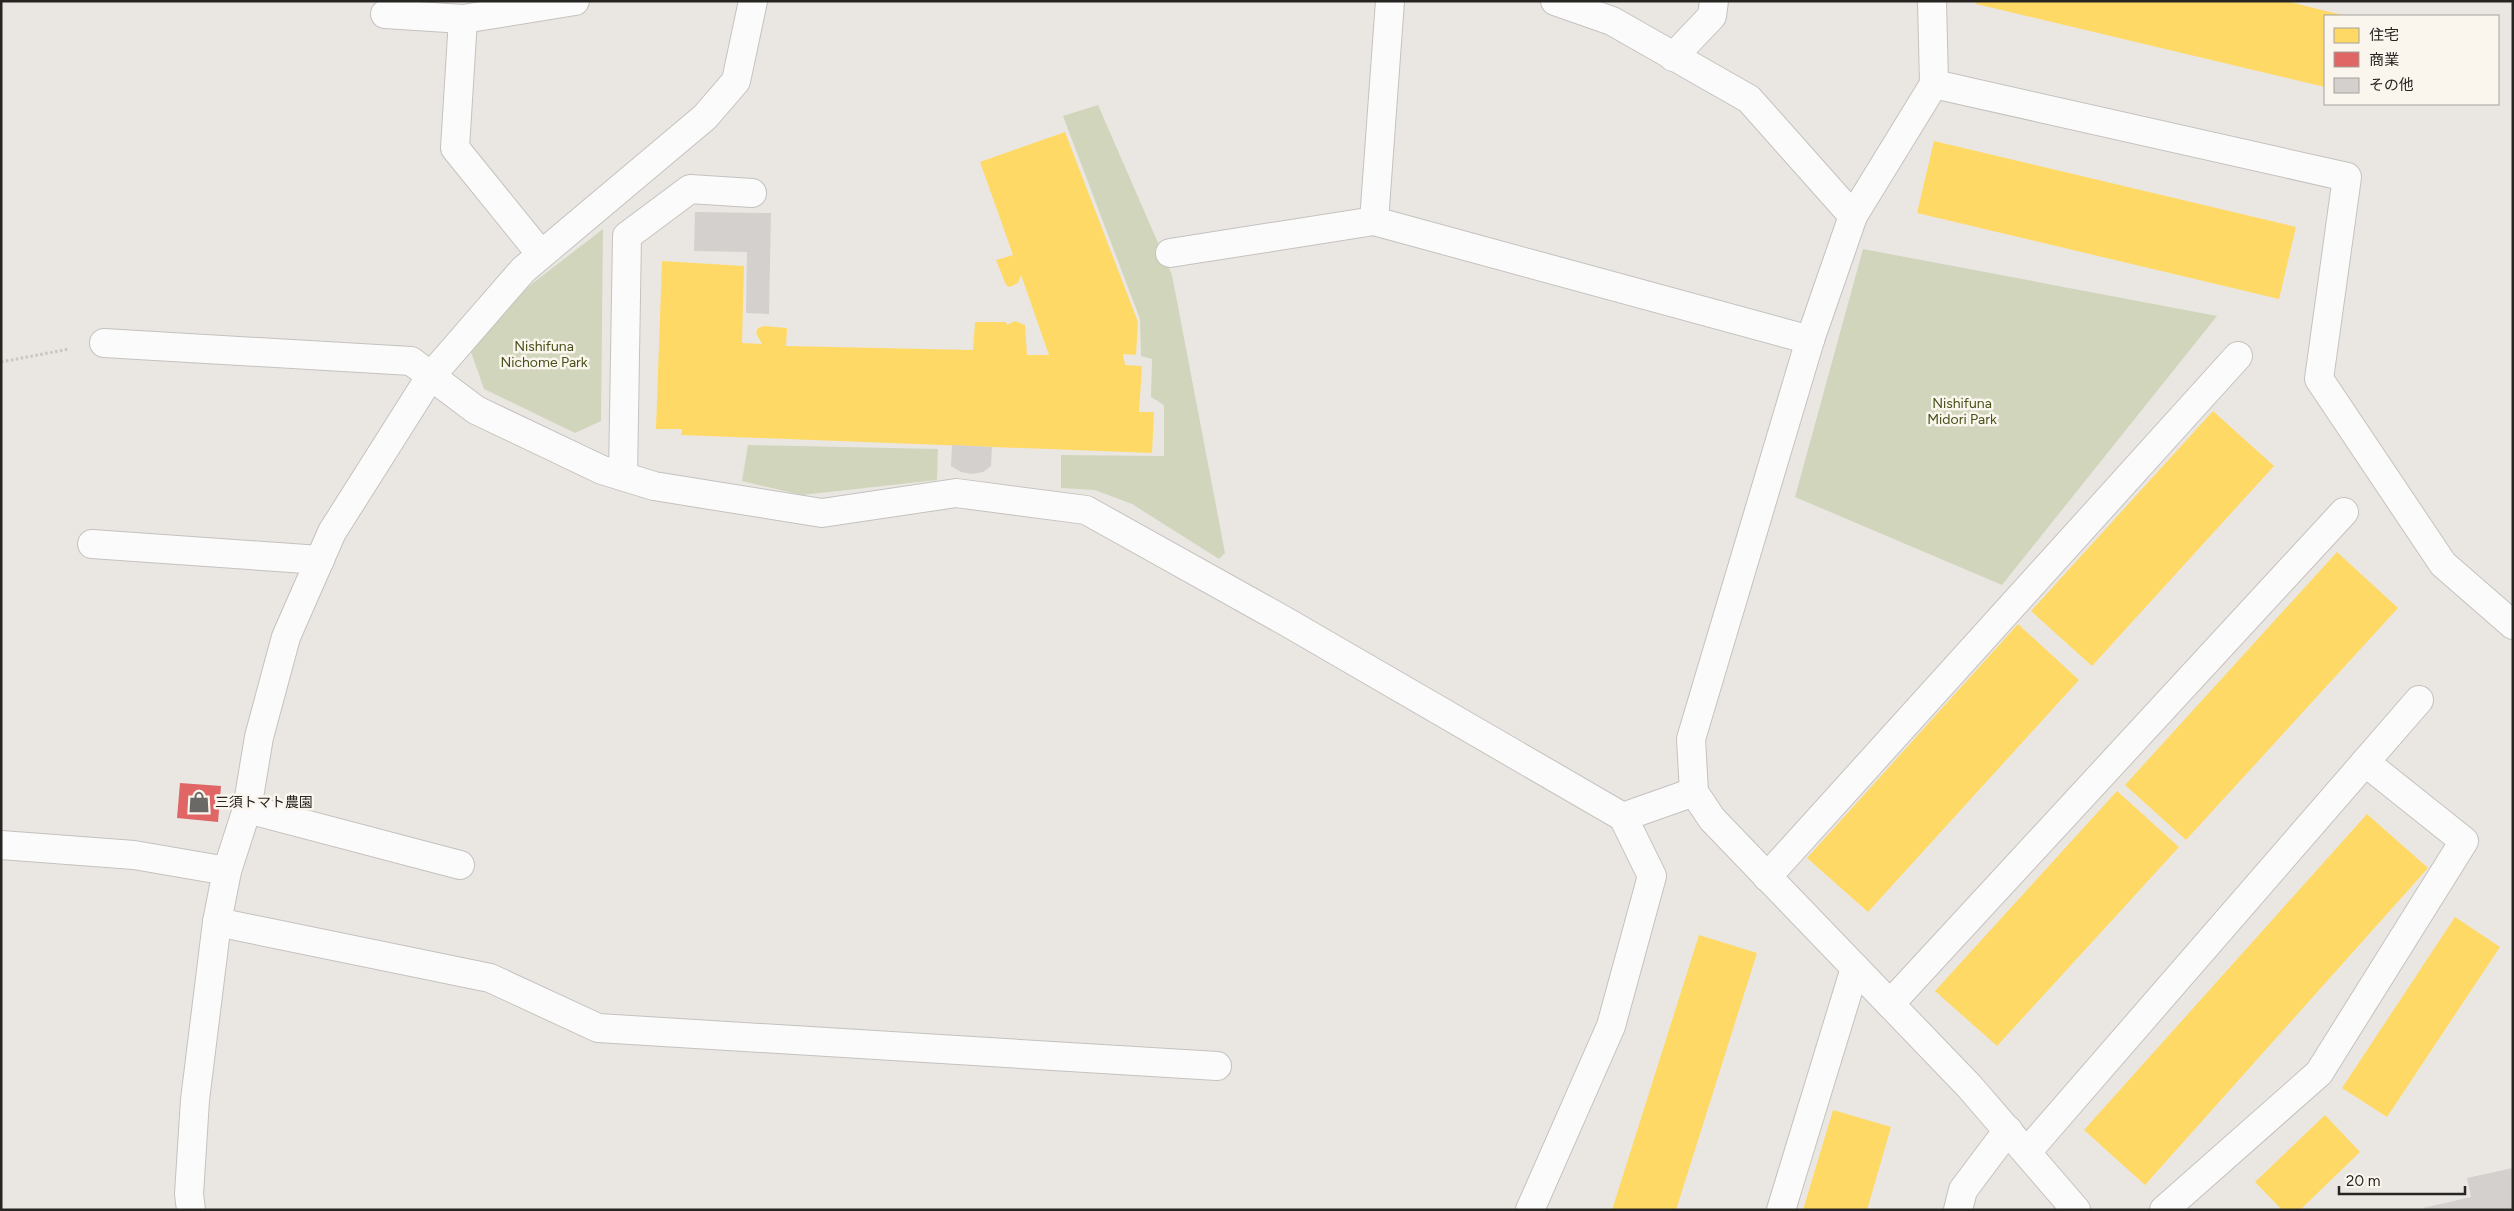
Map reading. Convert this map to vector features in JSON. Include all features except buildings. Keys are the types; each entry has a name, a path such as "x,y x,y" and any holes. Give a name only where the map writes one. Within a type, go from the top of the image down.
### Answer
{"street":[{"path":"385,14 463,19 575,1"},
{"path":"191,1210 189,1194 195,1100 217,922 227,871 247,809 259,737 286,637 332,532 430,377 523,270 540,253 711,110 736,81 753,1"},
{"path":"1374,221 1390,1"},
{"path":"1555,1 1612,21 1749,99 1854,216"},
{"path":"1674,57 1712,16 1714,1"},
{"path":"1932,1 1934,84 1854,216 1810,340 1691,739 1694,792 1712,819 1969,1086 2076,1210"},
{"path":"463,19 455,148 540,253"},
{"path":"1934,84 2347,177 2319,379 2443,564 2513,625"},
{"path":"623,476 627,236 690,189 752,193"},
{"path":"1170,253 1374,221 1810,340"},
{"path":"104,343 411,361 476,410 602,470 654,486 822,513 956,493 1086,510 1285,621 1623,817 1652,876 1611,1026 1530,1210"},
{"path":"1767,877 2238,356"},
{"path":"1890,1004 2344,512"},
{"path":"92,544 320,560"},
{"path":"2027,1152 2419,700"},
{"path":"2164,1210 2319,1073 2464,841 2365,762"},
{"path":"1623,817 1694,792"},
{"path":"247,809 460,865"},
{"path":"1,845 134,855 227,871"},
{"path":"217,922 490,978 598,1028 1217,1066"},
{"path":"1781,1210 1855,968"},
{"path":"1958,1210 1963,1190 2008,1130"}],"path":[{"path":"1,362 104,343"}],"green space":[{"path":"1098,105 1172,275 1225,553 1219,559 1132,504 1095,490 1061,488 1061,455 1164,456 1164,405 1151,397 1152,359 1141,356 1140,319 1063,116"},
{"name":"Nishifuna Nichome Park","path":"603,229 601,421 575,433 484,389 470,349 529,286"},
{"name":"Nishifuna Midori Park","path":"1863,249 2217,316 2002,585 1795,497"},
{"path":"748,445 938,449 937,480 802,495 742,481"}],"place":[{"name":"三須トマト農園","path":"199,802"}]}
